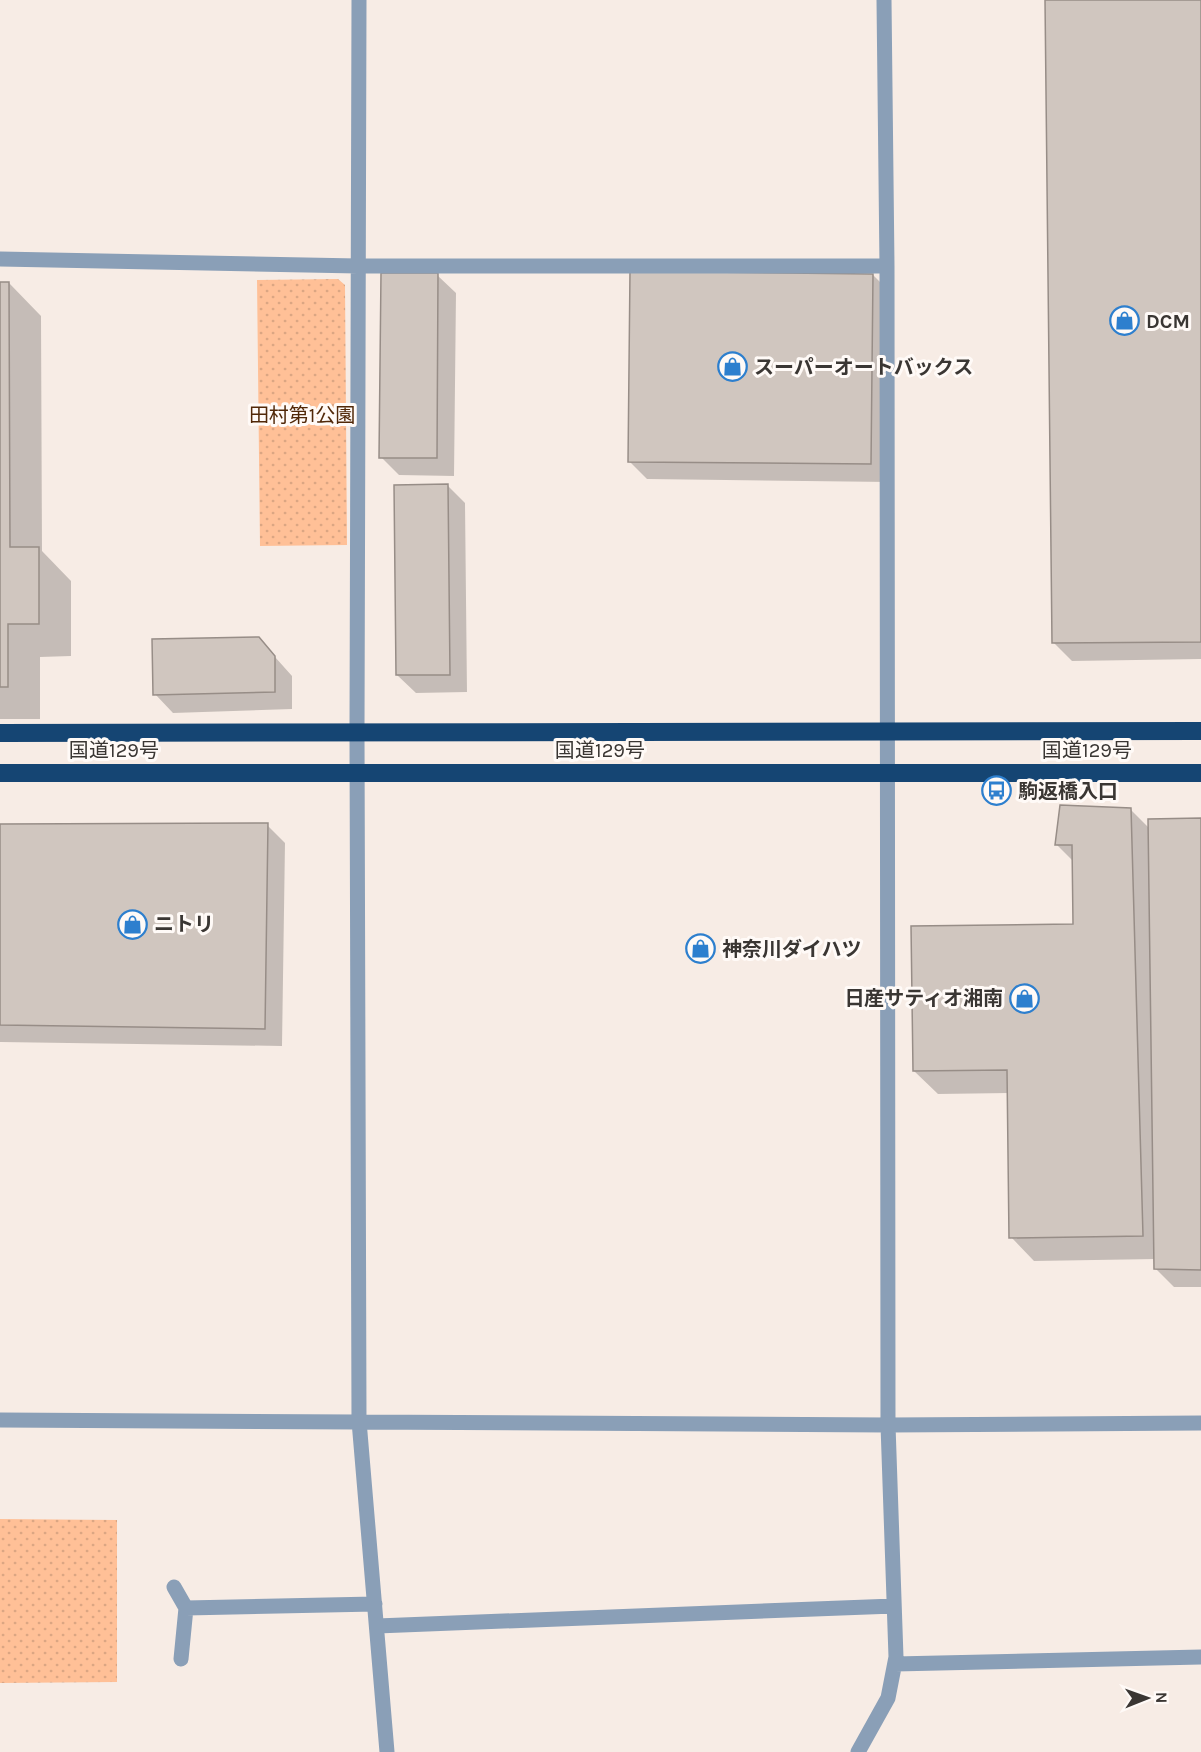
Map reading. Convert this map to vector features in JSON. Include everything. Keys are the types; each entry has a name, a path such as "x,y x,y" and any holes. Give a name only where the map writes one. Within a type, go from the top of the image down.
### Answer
{"highway":[{"name":"国道129号","path":"0,733 1201,731"},
{"name":"国道129号","path":"0,773 1201,773"}],"street":[{"path":"359,0 357,733 359,1421 387,1752"},
{"path":"858,1752 888,1698 895,1664 888,1425 887,266 884,0"},
{"path":"0,259 358,266 887,266"},
{"path":"0,1420 888,1425 1201,1423"},
{"path":"174,1587 186,1608 181,1659"},
{"path":"186,1608 375,1604"},
{"path":"376,1626 894,1606"},
{"path":"895,1664 1201,1657"}],"green space":[{"name":"田村第1公園","path":"338,279 345,285 347,545 260,546 257,280"},
{"path":"0,1519 117,1520 117,1682 0,1683"}],"building":[{"name":"DCM","path":"1045,0 1201,0 1201,642 1052,643"},
{"path":"630,271 873,274 871,464 628,462"},
{"path":"381,273 438,273 437,458 379,458"},
{"path":"0,282 9,282 10,547 39,547 39,624 8,624 8,687 0,687"},
{"path":"448,484 450,675 396,675 394,485"},
{"path":"259,637 275,656 275,692 153,695 152,639"},
{"name":"日産サティオ湘南","path":"1060,805 1131,808 1143,1236 1009,1238 1007,1070 913,1071 911,926 1073,924 1072,845 1055,845"},
{"path":"1201,818 1201,1270 1154,1269 1148,819"},
{"name":"ニトリ","path":"268,823 265,1029 0,1025 0,824"}],"place":[{"name":"DCM","path":"1125,321"},
{"name":"スーパーオートバックス","path":"733,367"},
{"name":"駒返橋入口","path":"997,791"},
{"name":"ニトリ","path":"133,924"},
{"name":"神奈川ダイハツ","path":"701,949"},
{"name":"日産サティオ湘南","path":"1024,998"}]}
